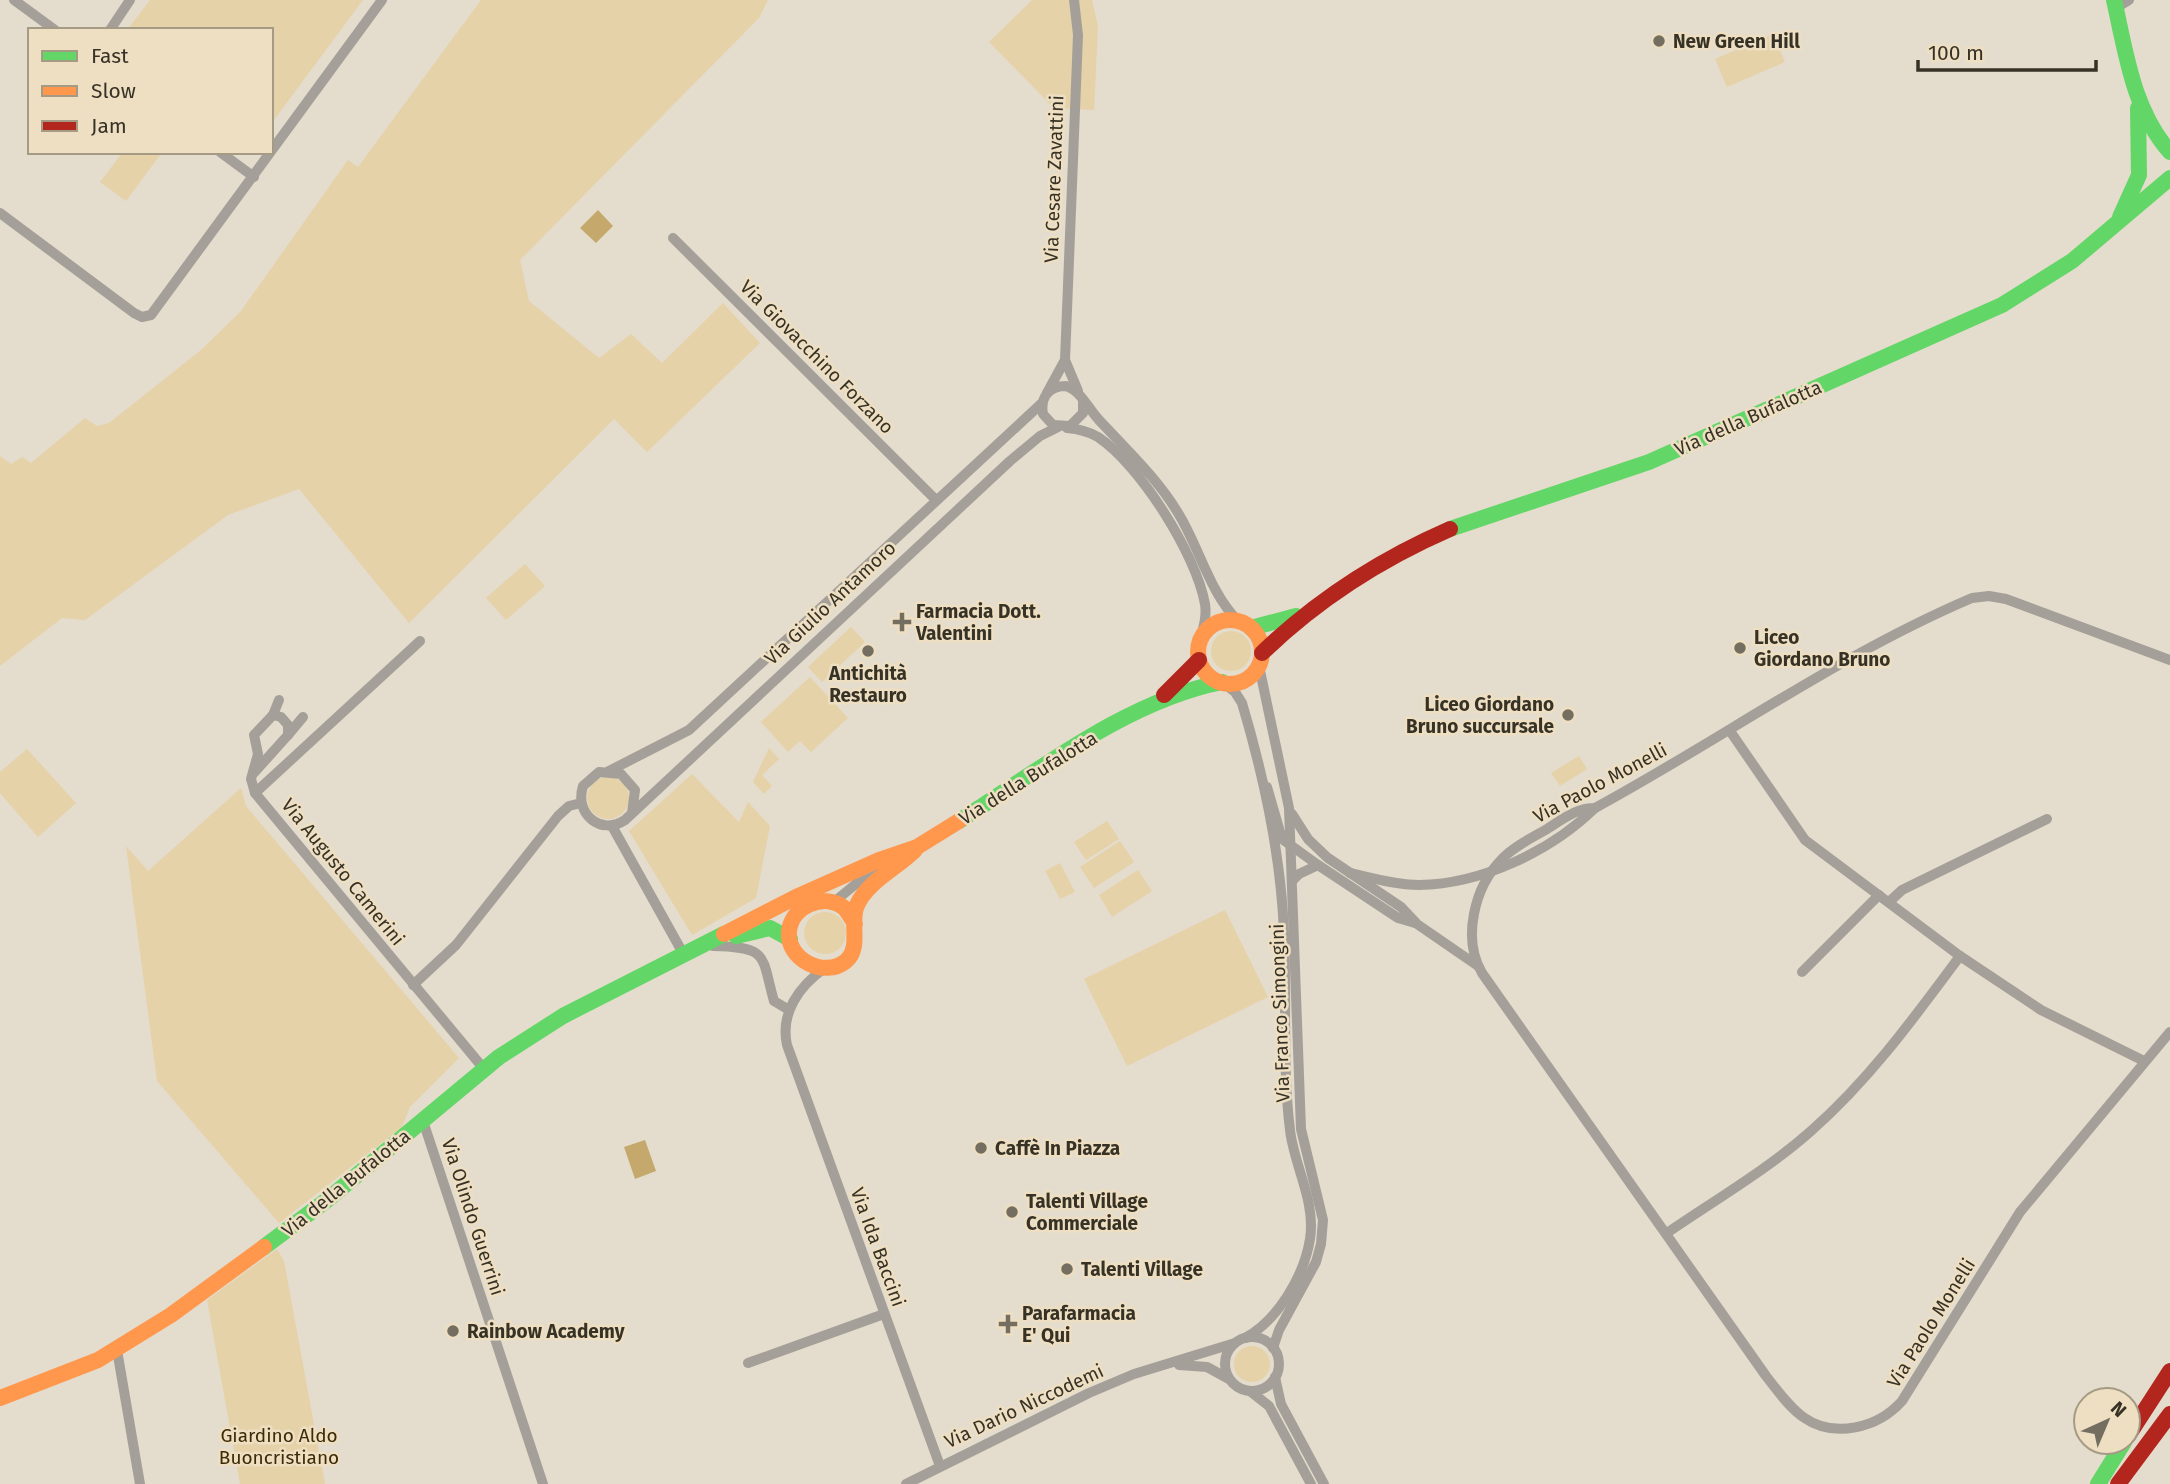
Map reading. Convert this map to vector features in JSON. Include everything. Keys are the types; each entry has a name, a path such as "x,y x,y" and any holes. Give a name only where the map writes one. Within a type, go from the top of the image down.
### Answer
{"street":[{"path":"14,0 52,28"},
{"path":"111,28 130,0"},
{"path":"273,151 382,0"},
{"name":"Via Cesare Zavattini","path":"1074,0 1078,35 1065,360 1081,397 1168,498 1191,535 1224,606 1245,624"},
{"path":"2114,226 2139,175 2137,91 2120,3"},
{"path":"2137,91 2155,132 2170,152"},
{"path":"223,154 254,177"},
{"path":"0,213 134,313 146,317 160,307 271,154"},
{"name":"Via della Bufalotta","path":"1261,659 1303,614 1360,577 1447,530 1638,466 1978,317 2043,281 2170,178"},
{"path":"2137,207 2170,196"},
{"name":"Via Giovacchino Forzano","path":"673,238 936,500"},
{"name":"Via Cesare Zavattini","path":"1044,398 1065,360"},
{"path":"1061,427 1081,418 1081,397 1062,386 1044,398 1046,420 1061,427 1086,432 1102,440 1160,507 1187,555 1203,596 1206,616 1200,641 1199,660 1208,674 1222,682 1244,681 1261,659 1260,639 1245,624 1215,624 1200,641"},
{"name":"Via Giulio Antamoro","path":"581,803 581,790 587,780 685,733 1044,398"},
{"name":"Via Giulio Antamoro","path":"612,826 632,813 1010,461 1040,436 1061,427"},
{"name":"Via Paolo Monelli","path":"2170,660 2006,599 1982,596 1950,608 1870,646 1730,731 1595,808 1575,826 1491,873 1480,893 1474,918 1473,950 1478,966 1766,1376 1793,1409 1810,1422 1831,1428 1873,1423 1902,1401 2020,1212 2170,1032"},
{"name":"Via della Bufalotta","path":"1245,624 1303,614"},
{"name":"Via Augusto Camerini","path":"420,641 255,793 484,1069"},
{"name":"Via Franco Simongini","path":"1261,659 1264,702 1278,751 1289,808 1301,1129 1319,1198 1322,1236 1312,1270 1279,1330 1273,1348"},
{"name":"Via della Bufalotta","path":"1140,712 1175,686 1199,660"},
{"name":"Via della Bufalotta","path":"825,968 840,963 850,954 855,944 855,910 865,893 917,847 1098,734 1197,687 1222,682"},
{"name":"Via Franco Simongini","path":"1222,682 1235,692 1242,703 1260,775 1282,896 1289,1129 1310,1211 1311,1231 1301,1267 1272,1318 1265,1326 1240,1340"},
{"path":"255,793 252,775 258,754 254,735 273,715 279,700"},
{"path":"273,715 286,722 288,735"},
{"path":"252,775 303,717"},
{"path":"1730,731 1797,831 1960,956 2041,1010 2144,1061"},
{"path":"1256,759 1278,751"},
{"path":"609,771 621,774 632,786 635,802 632,813"},
{"path":"1260,775 1273,799 1281,837 1292,848 1398,918 1417,924"},
{"path":"413,985 456,945 558,816 566,808 581,803 592,821 612,826 684,955"},
{"path":"1289,808 1314,845 1401,907 1417,924 1478,966"},
{"path":"1889,902 1902,890 2047,819"},
{"name":"Via della Bufalotta","path":"0,1398 58,1378 117,1350 286,1232 484,1069 577,1008 753,918 917,847"},
{"name":"Via della Bufalotta","path":"753,918 802,907 816,901 834,902 894,855"},
{"path":"1293,880 1318,865"},
{"path":"1350,873 1416,885 1491,873"},
{"path":"1802,972 1879,895"},
{"path":"834,902 848,912 856,924"},
{"path":"802,907 791,925 790,939 794,951 804,961 825,968"},
{"name":"Via della Bufalotta","path":"684,955 760,928 775,929 790,939"},
{"path":"713,946 740,947 761,958 768,970 774,1001 789,1010 806,984 825,968"},
{"path":"1667,1233 1772,1162 1820,1123 1866,1077 1960,956"},
{"name":"Via Ida Baccini","path":"789,1010 786,1039 940,1466"},
{"name":"Via Olindo Guerrini","path":"423,1121 543,1484"},
{"path":"748,1363 884,1314"},
{"path":"1311,1484 1269,1406 1229,1379 1225,1362 1240,1340 1259,1338 1273,1348 1279,1362 1276,1377 1281,1404 1324,1484"},
{"name":"Via Dario Niccodemi","path":"906,1484 1061,1405 1159,1367 1240,1340"},
{"path":"117,1350 140,1484"},
{"name":"Via Dario Niccodemi","path":"1159,1367 1207,1367 1229,1379"},
{"path":"2142,1414 2170,1371"},
{"path":"1250,1391 1266,1387 1276,1377"},
{"path":"2118,1484 2170,1414"},
{"path":"2098,1484 2115,1456"}],"green space":[{"path":"150,0 363,0 273,121 273,28 129,28"},
{"path":"481,0 768,0 759,18 520,260 529,301 599,358 631,334 662,363 723,303 760,343 647,452 614,419 409,623 299,489 228,515 85,620 62,618 0,666 0,456 11,464 22,457 31,463 85,418 97,426 109,423 201,350 241,311 348,160 358,167"},
{"path":"1032,0 1092,0 1098,26 1094,110 1054,108 989,42"},
{"path":"1773,34 1785,62 1727,87 1715,59"},
{"path":"121,154 160,155 126,201 100,182"},
{"path":"525,564 545,586 506,620 486,598"},
{"path":"851,627 865,642 822,682 808,667"},
{"path":"1231,631 1239,632 1245,637 1250,643 1250,659 1245,665 1239,670 1231,671 1223,670 1217,665 1212,659 1211,651 1212,643 1217,637 1223,632"},
{"path":"810,677 848,718 811,752 800,741 788,752 761,722"},
{"path":"769,748 779,759 762,775 772,786 764,794 753,782"},
{"path":"27,749 76,803 38,837 0,793 0,772"},
{"path":"1579,756 1587,769 1560,786 1551,773"},
{"path":"692,774 739,822 748,802 770,826 756,898 692,935 629,831"},
{"path":"608,777 623,783 629,798 623,813 608,819 593,813 587,798 593,783"},
{"path":"241,788 246,806 459,1058 410,1107 402,1127 279,1223 157,1081 126,846 148,871"},
{"path":"1107,821 1119,839 1086,860 1074,842"},
{"path":"1120,841 1134,862 1094,888 1080,867"},
{"path":"1060,863 1075,892 1060,899 1045,871"},
{"path":"1138,870 1152,891 1112,917 1099,895"},
{"path":"1225,910 1268,997 1127,1066 1084,979"},
{"path":"825,912 840,918 846,933 840,948 825,954 810,948 804,933 810,918"},
{"name":"Giardino Aldo Buoncristiano","path":"277,1249 284,1261 325,1484 240,1484 207,1300"},
{"path":"1252,1346 1265,1351 1270,1364 1265,1377 1252,1382 1239,1377 1234,1364 1239,1351"}],"shaded area":[{"path":"598,210 613,226 596,243 580,228"},
{"path":"645,1140 656,1171 635,1179 624,1147"}],"traffic: fast":[{"path":"2114,0 2139,99 2157,136 2170,152"},
{"path":"2120,217 2139,175 2138,108"},
{"path":"1450,529 1649,462 2002,305 2072,261 2170,178"},
{"path":"1251,628 1296,616"},
{"path":"959,821 1118,721 1187,691 1222,682"},
{"path":"736,936 770,928 790,939"},
{"path":"264,1247 327,1200 499,1057 563,1016 724,934"},
{"path":"2098,1484 2115,1456"}],"traffic: slow":[{"path":"1230,620 1253,629 1262,652 1253,675 1230,684 1207,675 1198,652 1207,629 1230,620"},
{"path":"724,934 796,897 879,860 917,847 959,821"},
{"path":"855,924 854,922 849,915 848,913 843,907 835,903 827,901 810,904 791,922 790,941 800,958 818,967 837,966 846,961 853,949 855,934 854,926 854,919 855,912 862,896 915,850"},
{"path":"0,1398 98,1360 171,1315 264,1247"}],"traffic: jam":[{"path":"1262,653 1304,616 1350,583 1399,554 1450,529"},
{"path":"1164,695 1199,660"},
{"path":"2142,1414 2170,1371"},
{"path":"2118,1484 2170,1414"}],"place":[{"name":"New Green Hill","path":"1659,41"},
{"name":"Farmacia Dott. Valentini","path":"902,622"},
{"name":"Liceo Giordano Bruno","path":"1740,648"},
{"name":"Antichità Restauro","path":"868,651"},
{"name":"Liceo Giordano Bruno succursale","path":"1568,715"},
{"name":"Caffè In Piazza","path":"981,1148"},
{"name":"Talenti Village Commerciale","path":"1012,1212"},
{"name":"Talenti Village","path":"1067,1269"},
{"name":"Parafarmacia E' Qui","path":"1008,1324"},
{"name":"Rainbow Academy","path":"453,1331"}]}
